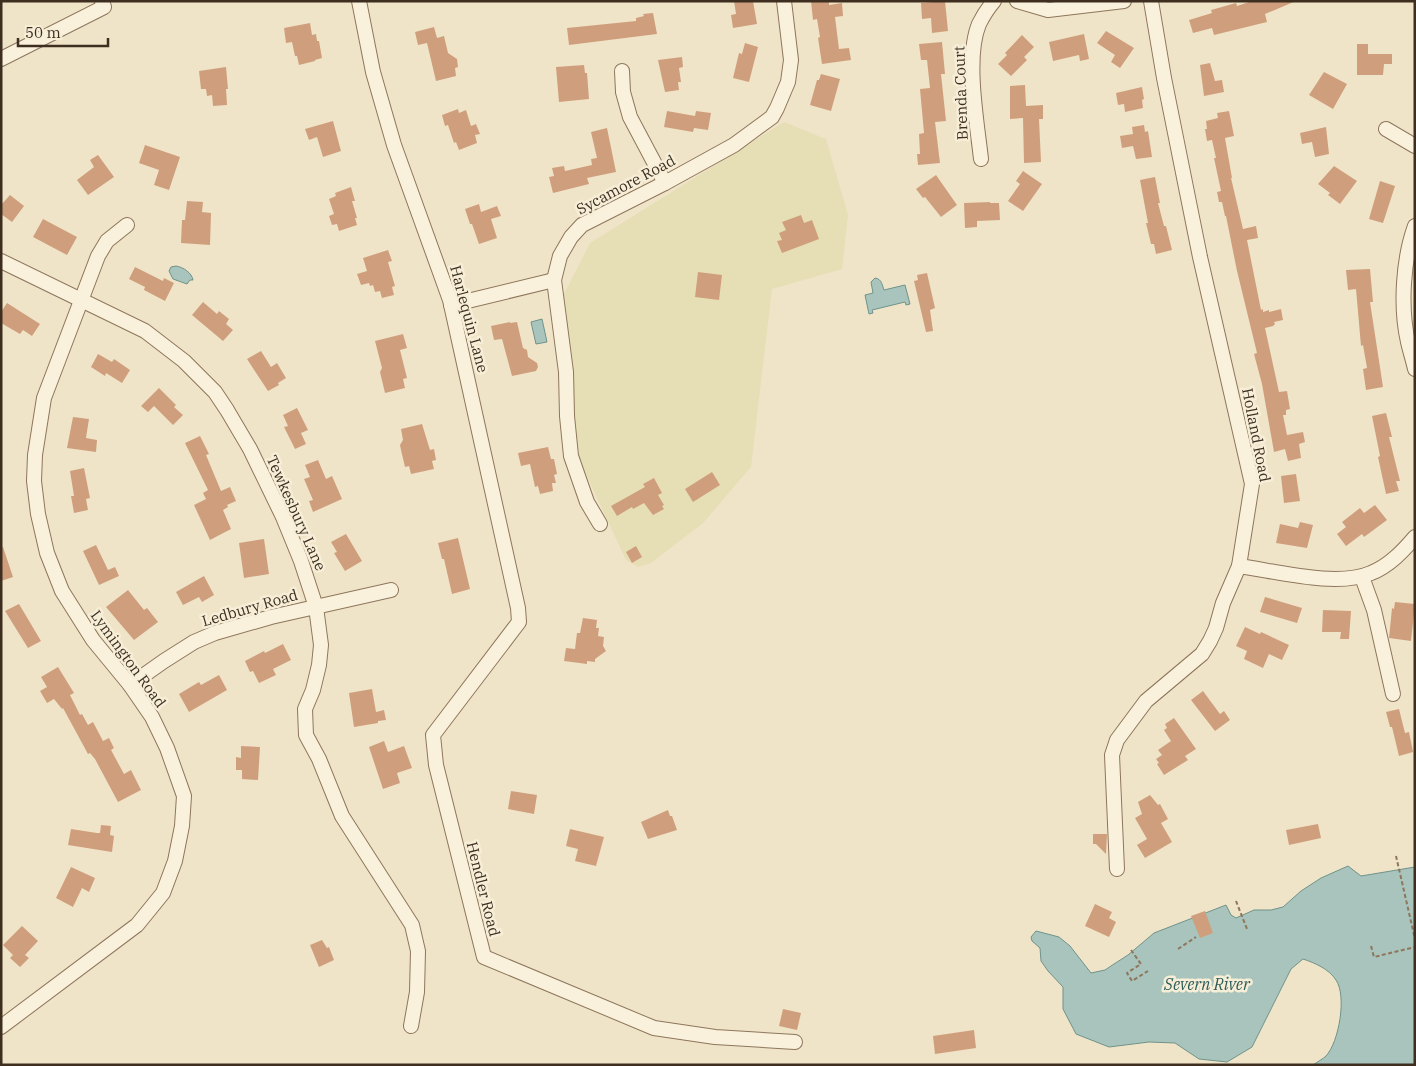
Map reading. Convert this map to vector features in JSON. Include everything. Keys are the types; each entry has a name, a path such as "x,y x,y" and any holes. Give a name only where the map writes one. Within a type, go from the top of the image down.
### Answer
{"street":[{"path":"1,59 104,7 102,1"},
{"name":"Harlequin Lane","path":"359,1 373,72 394,145 451,304 518,608 519,622"},
{"name":"Sycamore Road","path":"600,524 588,502 571,456 567,416 566,372 554,280 560,256 571,237 582,225 734,145 772,116 788,82 791,60 784,1"},
{"name":"Brenda Court","path":"981,159 974,89 973,47 979,24 994,1"},
{"path":"1017,1 1048,10 1124,1"},
{"name":"Holland Road","path":"1116,869 1112,755 1117,740 1146,701 1202,654 1216,628 1223,603 1239,566 1252,484 1200,257 1151,1"},
{"path":"622,71 625,99 630,117 665,183"},
{"path":"1386,129 1415,146"},
{"name":"Lymington Road","path":"1,1027 137,925 163,893 175,861 182,826 184,796 177,773 152,718 130,685 93,640 62,592 47,553 38,514 34,481 35,455 44,398 59,355 98,256 107,241 127,224"},
{"path":"1415,226 1406,265 1404,298 1408,341 1415,369"},
{"name":"Tewkesbury Lane","path":"1,261 145,330 184,361 215,392 250,449 302,560 316,607 322,645 320,665 305,709 306,735 319,759 342,816 412,925 418,951 416,992 411,1026"},
{"path":"451,304 554,280"},
{"path":"1239,566 1344,580 1373,573 1396,557 1415,537"},
{"path":"1362,576 1374,610 1393,694"},
{"name":"Ledbury Road","path":"130,685 194,642 216,633 391,590"},
{"name":"Hendler Road","path":"519,622 433,735 436,765 484,957 654,1028 715,1037 795,1042"}],"path":[{"path":"1396,856 1415,939"},
{"path":"1236,901 1247,929"},
{"path":"1178,949 1196,937"},
{"path":"1371,946 1374,957 1415,947"},
{"path":"1131,950 1141,964 1127,973 1132,981 1148,971"}],"shaded area":[{"path":"784,122 826,139 848,215 842,269 772,289 751,467 703,523 651,563 638,567 626,560 579,459 562,298 590,243"}],"water":[{"path":"176,266 187,271 193,280 190,280 187,284 173,279 169,271 171,267"},
{"path":"875,278 880,281 884,290 905,285 910,304 906,305 905,302 872,310 873,313 869,314 865,295 873,293 871,282"},
{"path":"542,319 547,342 536,344 531,322"},
{"name":"Severn River","path":"1348,866 1361,876 1415,867 1415,1065 1313,1065 1326,1056 1335,1040 1340,1019 1341,997 1336,980 1330,973 1303,959 1291,969 1252,1047 1227,1062 1199,1059 1175,1043 1149,1042 1109,1047 1076,1034 1063,1009 1063,987 1041,961 1040,948 1032,941 1031,937 1036,931 1059,937 1070,946 1091,973 1105,970 1128,955 1154,933 1226,905 1231,915 1236,918 1254,910 1271,910 1283,907 1301,891 1321,878"}],"building":[{"path":"734,1 753,1 757,24 733,28 731,15 736,14"},
{"path":"811,1 829,1 829,5 842,3 843,16 835,17 839,49 849,48 851,60 822,64 817,19 813,20"},
{"path":"945,1 948,31 932,33 931,18 922,19 921,3"},
{"path":"1252,1 1296,1 1265,14 1267,22 1214,35 1212,28 1193,33 1189,20 1212,13 1211,10 1236,3 1237,6"},
{"path":"653,13 657,34 569,45 567,28 636,21 636,18 644,16 643,14"},
{"path":"310,23 312,35 316,34 317,41 319,41 322,58 299,65 292,42 286,43 284,28"},
{"path":"434,27 437,38 444,36 448,53 457,59 458,67 455,68 456,76 436,81 427,43 418,45 415,32"},
{"path":"1106,31 1134,48 1120,68 1111,62 1115,55 1097,43"},
{"path":"1084,34 1089,59 1080,61 1079,55 1053,61 1049,42"},
{"path":"1022,35 1034,47 1024,57 1027,60 1011,76 998,64 1007,55 1005,53"},
{"path":"942,42 945,74 941,74 946,121 935,122 940,163 918,165 917,154 920,154 919,134 924,133 920,89 930,88 927,60 921,60 919,44"},
{"path":"745,43 758,47 749,82 733,78 739,53 742,54"},
{"path":"1357,44 1368,44 1368,54 1392,54 1392,64 1384,64 1383,75 1357,75"},
{"path":"682,57 683,67 679,68 681,82 678,82 679,90 665,92 658,60"},
{"path":"1210,63 1215,81 1222,80 1224,92 1204,96 1200,65"},
{"path":"584,65 585,73 587,73 589,99 559,102 556,67"},
{"path":"226,67 227,105 213,106 212,95 207,96 206,89 201,89 199,71"},
{"path":"1324,72 1347,84 1333,109 1309,95"},
{"path":"821,74 840,79 831,111 810,105 817,80 819,80"},
{"path":"1025,85 1026,106 1043,105 1043,119 1039,119 1041,162 1024,163 1023,118 1010,119 1010,86"},
{"path":"1142,87 1143,108 1125,112 1124,104 1118,105 1116,93"},
{"path":"458,109 459,113 466,110 471,126 476,124 480,134 475,135 477,143 459,150 456,142 454,143 448,125 445,126 442,115"},
{"path":"667,111 695,116 696,111 711,113 708,130 694,128 693,132 664,127"},
{"path":"1229,111 1234,136 1225,138 1231,178 1243,229 1256,226 1258,238 1247,240 1261,310 1263,309 1263,312 1269,310 1269,312 1281,309 1283,320 1274,322 1273,326 1265,328 1279,392 1287,391 1290,409 1286,410 1286,415 1283,415 1287,435 1303,432 1305,442 1299,444 1301,458 1288,461 1285,449 1274,452 1262,384 1254,354 1257,353 1226,216 1222,202 1219,202 1217,192 1221,191 1214,158 1216,158 1212,140 1207,141 1206,121 1218,118 1217,113"},
{"path":"333,121 341,151 323,157 317,137 309,140 305,129"},
{"path":"1144,125 1145,132 1148,131 1152,157 1136,159 1133,146 1122,148 1120,136 1133,134 1132,127"},
{"path":"1326,127 1329,154 1315,157 1312,142 1302,144 1300,133"},
{"path":"607,128 616,172 587,178 589,184 553,193 549,177 554,176 552,168 564,166 565,171 592,165 591,159 597,158 591,132"},
{"path":"145,145 180,157 169,190 154,185 159,170 139,163"},
{"path":"98,155 114,177 88,195 77,180 94,167 90,160"},
{"path":"1334,166 1357,181 1340,204 1318,184"},
{"path":"1023,171 1042,184 1023,211 1008,201 1020,184 1016,181"},
{"path":"936,175 957,205 941,217 916,189"},
{"path":"1155,177 1160,203 1158,203 1172,250 1156,254 1154,244 1151,244 1146,223 1148,223 1140,180"},
{"path":"1380,181 1395,186 1383,223 1369,219"},
{"path":"351,187 355,201 352,201 357,225 339,231 337,224 332,225 329,216 334,214 329,199 336,196 335,193"},
{"path":"10,195 24,206 12,222 1,214 1,205"},
{"path":"187,201 203,202 202,212 211,213 210,245 181,243 182,220 185,220"},
{"path":"964,203 999,203 1000,220 977,221 977,227 965,228"},
{"path":"479,204 481,212 497,206 501,216 491,219 497,238 479,244 465,209"},
{"path":"801,215 804,223 812,220 819,239 782,253 777,241 782,240 779,233 786,230 782,222"},
{"path":"43,219 77,237 67,255 33,237"},
{"path":"388,250 392,261 388,262 395,286 392,287 394,295 382,298 380,291 375,292 373,285 370,286 369,283 361,285 357,274 367,271 363,258"},
{"path":"135,267 163,281 164,278 174,283 165,301 144,290 145,287 129,279"},
{"path":"1370,269 1373,302 1370,302 1383,387 1366,390 1363,369 1367,368 1363,345 1361,346 1356,289 1348,290 1346,270"},
{"path":"698,272 722,275 719,300 695,297"},
{"path":"927,273 935,308 930,310 933,331 926,332 914,281 918,280 917,275"},
{"path":"203,302 217,314 219,311 229,319 226,324 233,330 223,341 192,315"},
{"path":"7,303 40,324 32,336 23,330 20,334 1,323 1,312"},
{"path":"517,322 523,348 527,350 528,357 537,363 536,371 512,376 502,339 494,340 491,326"},
{"path":"403,334 407,348 400,350 407,378 403,379 405,388 385,393 380,372 382,368 375,341"},
{"path":"261,351 271,367 277,363 286,378 278,383 279,385 268,391 247,359"},
{"path":"98,354 112,362 114,359 130,370 122,383 106,373 105,376 91,367"},
{"path":"159,388 183,415 173,425 154,406 148,412 141,406"},
{"path":"297,408 308,430 301,433 306,444 295,449 284,427 288,426 283,415"},
{"path":"1386,413 1392,437 1389,437 1400,481 1396,481 1399,491 1386,494 1372,416"},
{"path":"73,417 89,419 86,438 97,440 96,452 67,448"},
{"path":"422,424 430,450 434,449 436,460 432,461 434,469 411,474 409,466 405,467 401,450 400,445 403,440 401,429"},
{"path":"200,436 209,454 206,455 221,491 230,487 236,501 227,505 228,507 223,510 231,529 210,540 194,505 206,499 203,493 208,490 185,443"},
{"path":"548,447 551,459 554,459 557,474 554,475 556,483 552,483 553,491 540,494 538,486 535,487 530,464 521,466 518,453"},
{"path":"318,460 326,479 332,476 342,499 313,512 309,501 313,500 304,479 310,477 305,465"},
{"path":"84,468 90,498 86,499 88,510 74,513 71,496 74,496 70,471"},
{"path":"712,472 720,485 693,502 685,489"},
{"path":"1296,474 1300,501 1284,503 1281,476"},
{"path":"654,478 662,493 658,495 664,505 662,506 664,509 653,515 644,503 633,509 632,507 617,516 611,506 645,487 643,484"},
{"path":"1375,505 1387,520 1364,537 1362,534 1346,546 1337,534 1346,527 1342,522 1360,508 1364,513"},
{"path":"1300,522 1313,525 1307,548 1276,543 1280,524 1298,528"},
{"path":"346,534 362,561 345,571 334,553 337,552 331,542"},
{"path":"458,538 470,589 452,594 444,559 442,559 438,543"},
{"path":"264,539 269,574 244,578 239,543"},
{"path":"96,545 108,570 115,567 119,576 99,585 83,551"},
{"path":"636,546 642,557 632,563 626,552"},
{"path":"1,547 3,547 13,577 1,581"},
{"path":"204,576 214,595 202,602 199,597 183,605 176,592"},
{"path":"128,590 144,610 147,608 158,622 134,640 106,607"},
{"path":"1265,597 1302,608 1297,623 1260,612"},
{"path":"1395,602 1415,604 1411,641 1389,638 1392,608 1394,609"},
{"path":"19,604 41,641 28,648 5,611"},
{"path":"1323,610 1351,611 1349,639 1340,639 1341,632 1322,632"},
{"path":"583,618 597,620 598,636 604,637 603,646 606,651 595,659 595,662 587,661 587,664 564,661 566,648 575,649 577,633 580,633"},
{"path":"1245,627 1289,645 1282,660 1269,654 1263,668 1244,659 1247,651 1236,646"},
{"path":"283,644 291,660 273,669 276,675 259,683 253,671 250,672 245,661"},
{"path":"58,667 74,693 70,695 80,715 82,714 88,725 93,722 103,741 109,738 114,748 111,750 124,774 131,770 141,790 118,802 95,759 90,753 88,754 63,708 54,699 47,703 40,691 47,687 41,677"},
{"path":"219,675 227,690 189,712 179,694 199,682 201,685"},
{"path":"372,689 376,712 384,710 386,720 354,727 349,693"},
{"path":"1203,691 1220,714 1224,711 1230,720 1215,731 1191,700"},
{"path":"1399,709 1405,733 1409,732 1413,752 1399,756 1392,727 1390,727 1386,712"},
{"path":"1174,718 1196,749 1185,756 1188,760 1164,775 1156,759 1162,755 1158,750 1171,741 1164,730 1167,728 1165,724"},
{"path":"384,741 388,752 404,746 412,768 397,773 400,783 383,789 369,747"},
{"path":"241,746 260,747 258,780 242,779 242,770 236,770 236,757 241,758"},
{"path":"511,791 537,795 534,814 508,809"},
{"path":"1150,795 1158,805 1160,804 1168,819 1161,823 1172,842 1145,858 1137,845 1147,839 1135,818 1142,814 1138,802"},
{"path":"668,810 677,830 648,839 641,822"},
{"path":"1318,824 1321,838 1289,845 1286,830"},
{"path":"101,825 111,826 110,835 114,836 112,852 68,845 71,829 100,833"},
{"path":"570,829 604,837 596,866 575,861 578,849 566,846"},
{"path":"1093,834 1107,834 1106,854 1096,844 1093,844"},
{"path":"71,867 95,878 89,892 82,888 73,907 56,898"},
{"path":"1095,904 1112,912 1109,918 1116,922 1109,937 1085,926"},
{"path":"1205,911 1213,933 1200,938 1191,916"},
{"path":"22,926 38,941 25,955 29,958 20,967 10,958 13,955 3,945"},
{"path":"322,940 327,948 329,947 334,960 319,967 310,945"},
{"path":"783,1009 801,1013 797,1030 779,1026"},
{"path":"974,1030 976,1048 935,1054 933,1036"}]}
